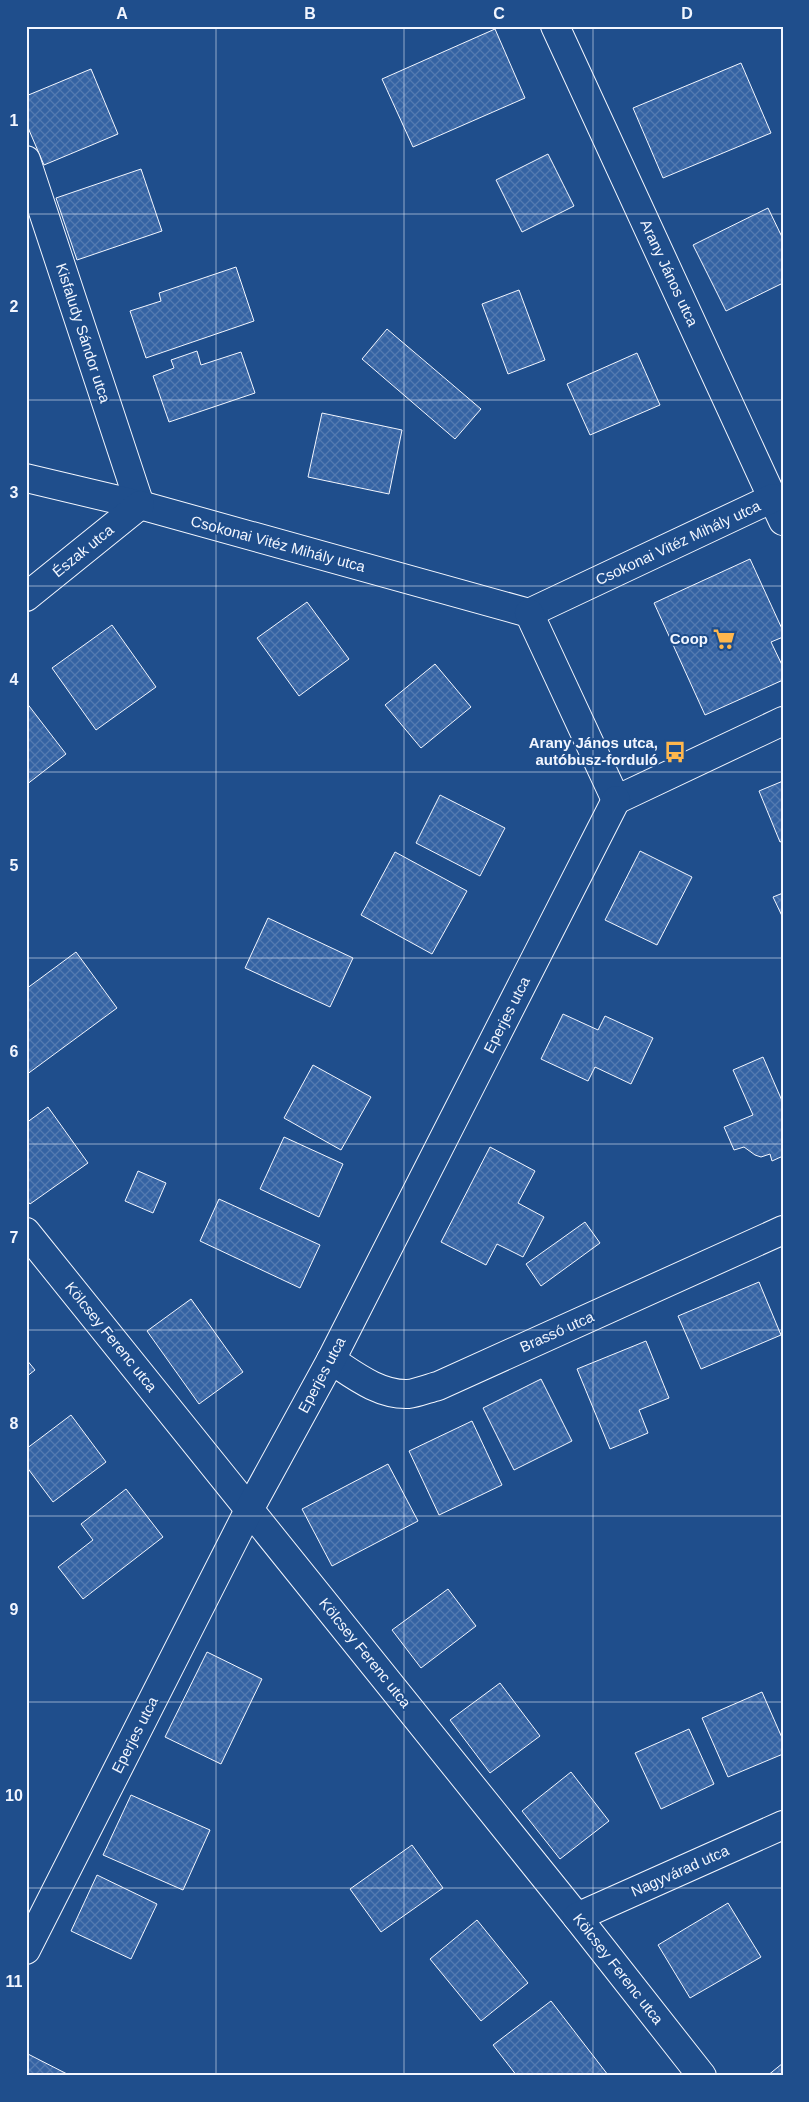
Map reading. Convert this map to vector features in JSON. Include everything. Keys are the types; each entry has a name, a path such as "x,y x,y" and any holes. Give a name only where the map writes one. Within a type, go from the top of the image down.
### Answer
{"street":[{"name":"Arany János utca","path":"555,26 778,510"},
{"name":"Kisfaludy Sándor utca","path":"26,160 140,505"},
{"name":"Csokonai Vitéz Mihály utca","path":"26,478 140,505 529,613 778,510"},
{"name":"Észak utca","path":"26,597 140,505"},
{"path":"529,613 616,800 783,721"},
{"name":"Eperjes utca","path":"26,1950 250,1508 331,1360 616,800"},
{"name":"Brassó utca","path":"331,1360 363,1381 387,1392 409,1394 438,1386 783,1230"},
{"name":"Kölcsey Ferenc utca","path":"26,1232 250,1508 702,2076"},
{"name":"Nagyvárad utca","path":"577,1917 783,1825"}],"building":[{"path":"495,29 525,98 413,147 382,79"},
{"path":"741,63 771,133 663,178 633,108"},
{"path":"91,69 118,134 44,165 26,123 26,96"},
{"path":"548,154 574,206 522,232 496,180"},
{"path":"141,169 162,231 77,260 56,198"},
{"path":"768,208 783,239 783,283 726,311 693,245"},
{"path":"236,267 254,321 146,358 130,311 161,301 159,293"},
{"path":"519,290 545,360 508,374 482,304"},
{"path":"387,329 481,409 455,439 362,359"},
{"path":"197,351 201,365 241,352 255,393 169,422 153,376 174,368 171,360"},
{"path":"637,353 660,405 590,435 567,384"},
{"path":"322,413 402,430 389,494 308,477"},
{"name":"Coop","path":"750,559 783,631 783,637 771,642 783,667 783,680 705,715 654,603"},
{"path":"307,602 349,659 299,696 257,638"},
{"path":"112,625 156,687 96,730 52,668"},
{"path":"435,664 471,707 421,748 385,705"},
{"path":"26,702 66,754 26,785"},
{"path":"783,781 783,841 780,842 759,791"},
{"path":"440,795 505,828 480,876 416,843"},
{"path":"640,851 692,877 657,945 605,920"},
{"path":"395,852 467,891 432,954 361,915"},
{"path":"783,893 783,918 773,897"},
{"path":"268,918 353,958 330,1007 245,968"},
{"path":"76,952 117,1008 26,1075 26,989"},
{"path":"563,1014 598,1030 605,1016 653,1038 631,1084 595,1067 588,1081 541,1059"},
{"path":"763,1057 783,1103 783,1156 772,1161 770,1154 761,1157 744,1147 734,1150 724,1127 753,1115 733,1070"},
{"path":"313,1065 371,1097 341,1150 284,1118"},
{"path":"48,1107 88,1163 30,1204 26,1199 26,1123"},
{"path":"284,1137 343,1164 319,1217 260,1189"},
{"path":"490,1147 535,1171 518,1203 544,1217 523,1257 497,1244 486,1265 441,1242"},
{"path":"138,1171 166,1183 153,1213 125,1201"},
{"path":"219,1199 320,1245 300,1288 200,1241"},
{"path":"585,1222 600,1243 541,1286 526,1264"},
{"path":"759,1282 781,1335 701,1369 678,1316"},
{"path":"191,1299 243,1372 199,1404 147,1331"},
{"path":"646,1341 669,1398 639,1410 648,1433 610,1449 577,1369"},
{"path":"26,1359 35,1370 26,1377"},
{"path":"541,1379 572,1441 514,1470 483,1408"},
{"path":"71,1415 106,1462 53,1502 26,1466 26,1449"},
{"path":"472,1421 502,1485 439,1515 409,1451"},
{"path":"388,1464 418,1521 332,1566 302,1509"},
{"path":"126,1489 163,1537 83,1599 58,1567 93,1540 81,1524"},
{"path":"448,1589 476,1626 421,1668 392,1630"},
{"path":"207,1652 262,1679 221,1764 165,1737"},
{"path":"500,1683 540,1736 490,1773 450,1720"},
{"path":"762,1692 783,1740 783,1754 728,1777 702,1718"},
{"path":"689,1729 714,1784 661,1809 635,1753"},
{"path":"571,1772 609,1821 560,1859 522,1811"},
{"path":"131,1795 210,1830 183,1890 103,1855"},
{"path":"412,1845 443,1888 381,1932 350,1889"},
{"path":"97,1875 157,1904 131,1959 71,1931"},
{"path":"728,1903 761,1957 690,1998 658,1945"},
{"path":"477,1920 528,1983 481,2021 430,1959"},
{"path":"551,2001 608,2076 517,2076 493,2045"},
{"path":"26,2053 71,2076 26,2076"},
{"path":"783,2063 783,2076 767,2076"}],"place":[{"name":"Coop","path":"724,639"},
{"name":"Arany János utca, autóbusz-forduló","path":"675,752"}]}
